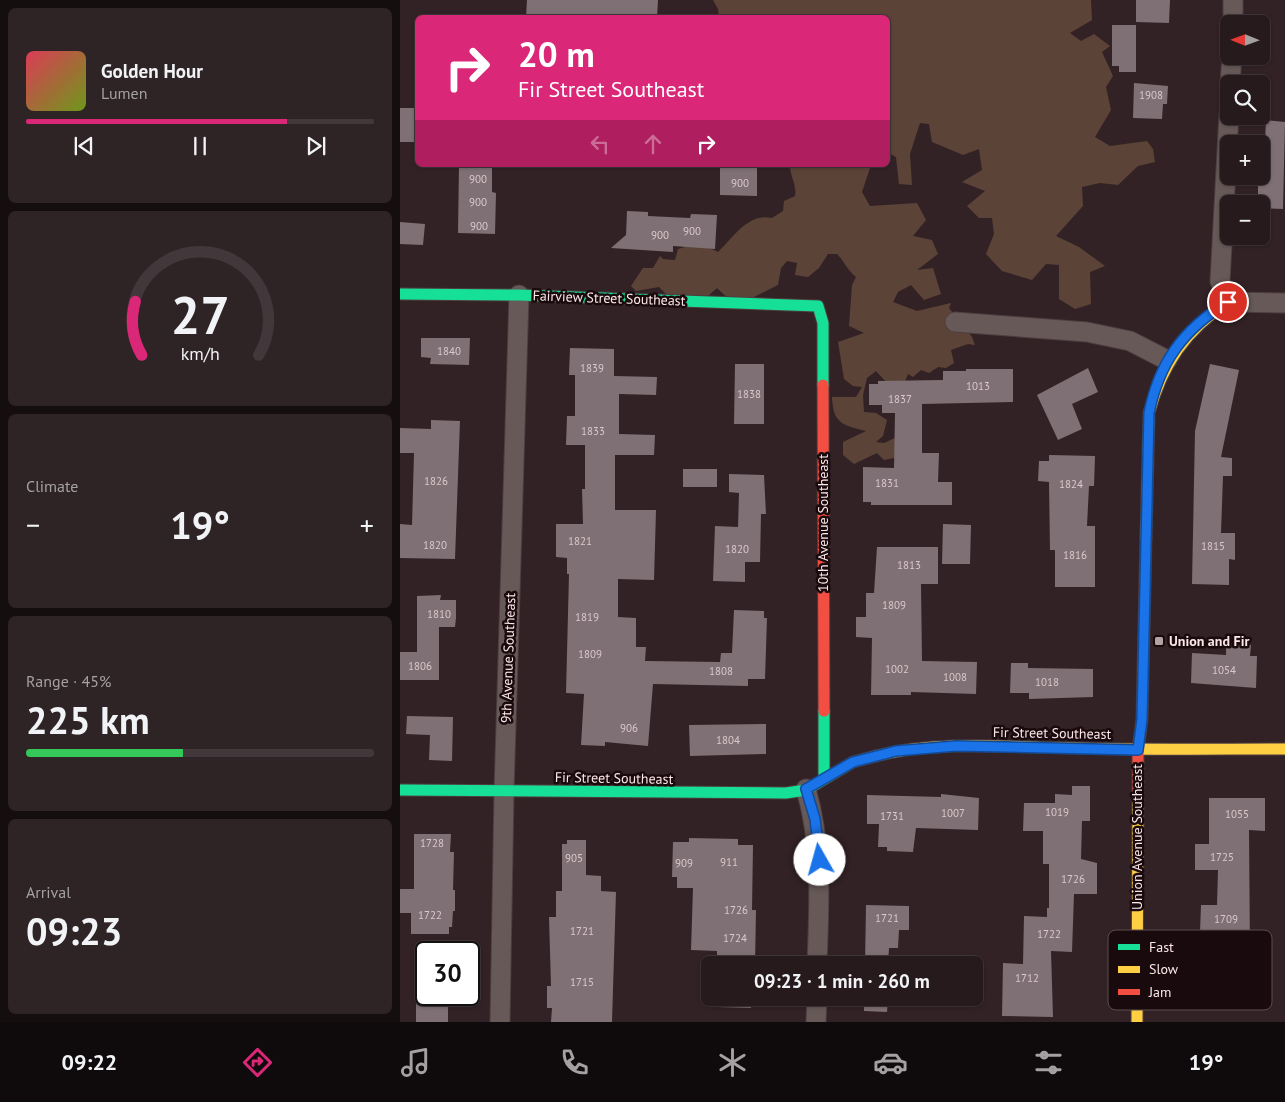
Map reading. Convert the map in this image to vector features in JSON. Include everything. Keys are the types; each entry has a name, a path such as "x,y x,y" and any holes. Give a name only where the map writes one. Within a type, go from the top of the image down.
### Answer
{"street":[{"path":"1233,0 1233,15"},
{"path":"1228,125 1220,281 1228,302 1285,303"},
{"name":"Fairview Street Southeast","path":"400,294 519,295 818,306"},
{"name":"9th Avenue Southeast","path":"500,1022 504,792 519,295"},
{"name":"Union Avenue Southeast","path":"1137,930 1138,750 1142,719 1149,413 1156,385 1167,360 1177,345 1209,313 1228,302"},
{"name":"10th Avenue Southeast","path":"818,306 823,322 824,778"},
{"path":"955,322 1087,332 1130,341 1167,360"},
{"name":"Fir Street Southeast","path":"400,790 786,793 806,789 853,762 896,751 956,746 1138,750 1285,749"},
{"path":"806,789 815,819 820,860 817,956"},
{"path":"816,1022 817,1006"}],"shaded area":[{"path":"713,0 1091,0 1092,20 1070,33 1081,41 1094,34 1110,46 1102,52 1113,76 1106,87 1111,110 1095,137 1110,146 1147,141 1153,149 1155,162 1138,166 1118,185 1100,183 1082,187 1083,206 1056,236 1079,247 1105,266 1090,272 1091,304 1075,309 1059,299 1059,265 1046,264 1032,280 1002,271 986,254 994,234 992,218 979,218 967,206 985,191 962,182 982,170 979,149 963,155 932,142 929,124 920,123 910,154 912,185 899,184 896,157 890,154 890,15 719,15"},
{"path":"790,167 870,167 862,192 870,206 917,203 926,220 913,236 932,240 938,254 917,270 933,268 941,294 924,300 911,285 898,292 893,302 917,311 951,303 949,308 972,337 975,345 968,344 951,350 954,363 946,368 938,367 929,373 921,370 913,377 908,374 903,386 889,385 876,371 867,378 863,395 864,412 876,413 887,420 883,436 876,442 884,443 895,438 902,448 894,458 884,460 877,453 854,464 843,455 843,442 866,431 845,425 834,413 832,397 856,397 862,387 853,386 844,379 838,342 864,333 849,326 852,285 856,277 837,254 828,254 819,268 808,277 795,275 797,263 787,261 781,268 778,285 736,306 717,288 707,297 667,295 659,287 636,291 631,286 643,268 653,268 660,256 663,259 675,260 678,249 699,243 718,252 748,223 763,217 772,218 783,211 784,201 795,196"}],"building":[{"path":"527,0 658,0 657,15 526,15"},
{"path":"1136,0 1170,0 1169,23 1136,22"},
{"path":"1112,25 1136,25 1136,72 1119,72 1119,66 1112,66"},
{"path":"1134,83 1168,86 1167,104 1163,104 1162,119 1133,118"},
{"path":"400,108 415,108 415,142 400,142"},
{"path":"1270,120 1285,122 1283,209 1270,208 1270,195 1258,195 1258,185 1270,185 1270,135 1265,135 1266,125 1270,125"},
{"path":"459,167 492,167 492,192 496,193 495,234 458,233"},
{"path":"720,167 757,167 757,196 720,195"},
{"path":"627,211 648,212 648,216 690,218 691,214 717,215 715,249 673,246 673,252 611,248 626,235"},
{"path":"400,222 425,224 423,245 400,244"},
{"path":"421,338 470,338 469,365 430,364 431,358 421,357"},
{"path":"570,348 614,349 614,376 657,377 656,395 619,394 619,434 655,435 654,455 615,455 615,510 656,510 654,580 618,579 618,617 636,618 636,647 646,647 645,661 720,662 721,653 732,653 734,610 764,611 764,618 767,618 765,679 748,679 748,686 653,684 648,746 605,742 605,746 581,745 584,694 566,693 569,574 567,574 567,558 556,557 556,524 583,524 582,489 585,489 585,445 566,445 567,416 575,416 575,375 569,375"},
{"path":"735,364 764,364 764,424 734,424"},
{"path":"1210,364 1239,370 1221,457 1232,458 1232,476 1223,476 1221,533 1235,533 1235,560 1229,559 1229,585 1192,584 1195,431"},
{"path":"1088,368 1098,392 1072,404 1082,429 1058,440 1037,395"},
{"path":"966,369 1013,369 1013,402 922,404 922,453 939,453 938,482 952,482 952,505 871,505 871,502 863,502 863,467 894,468 895,413 882,413 882,405 869,405 869,384 878,384 878,381 943,380 943,371 966,371"},
{"path":"431,420 460,421 455,559 400,558 400,524 412,525 414,453 400,453 400,428 431,429"},
{"path":"1049,455 1095,456 1094,486 1089,486 1087,526 1095,526 1095,587 1055,587 1055,550 1050,550 1049,482 1038,481 1039,461 1049,461"},
{"path":"683,469 717,469 717,487 683,487"},
{"path":"729,474 764,475 766,514 761,514 760,562 745,562 745,582 713,581 715,526 738,527 739,493 729,492"},
{"path":"943,524 971,525 970,564 942,564"},
{"path":"877,547 938,547 938,584 921,584 922,661 977,662 976,694 911,692 911,695 871,695 872,638 856,637 856,617 866,617 866,593 874,593"},
{"path":"441,595 440,600 456,600 456,618 455,627 439,627 439,680 400,680 400,652 417,652 417,596"},
{"path":"1226,644 1251,645 1250,656 1257,656 1256,688 1191,683 1192,653 1226,655"},
{"path":"1011,663 1028,663 1028,668 1093,669 1093,697 1029,699 1029,693 1010,693"},
{"path":"407,716 453,717 452,761 429,760 430,735 406,734"},
{"path":"766,724 766,754 690,756 689,725"},
{"path":"1072,786 1090,786 1090,821 1082,821 1081,859 1097,863 1097,894 1074,894 1072,952 1051,951 1053,1017 1002,1016 1003,963 1023,964 1024,916 1047,917 1047,908 1049,908 1049,864 1043,864 1043,831 1023,831 1024,803 1055,803 1055,794 1072,795"},
{"path":"941,794 979,798 978,830 916,828 913,852 887,851 887,847 878,847 879,824 867,824 867,795 941,797"},
{"path":"1209,798 1265,798 1265,831 1249,830 1250,930 1200,930 1201,905 1217,905 1218,870 1195,870 1195,844 1209,844"},
{"path":"414,834 451,834 450,852 454,852 453,890 455,890 455,911 453,911 452,927 449,927 449,934 411,934 411,913 400,913 400,889 414,889"},
{"path":"689,838 738,839 738,845 753,845 752,910 756,910 755,956 717,956 717,951 691,950 693,888 677,888 677,877 672,877 673,842 689,842"},
{"path":"567,840 586,840 586,875 601,876 601,891 616,892 612,1022 551,1022 552,1008 547,1008 547,986 551,986 549,917 556,917 556,891 562,891 562,844 567,844"},
{"path":"866,905 909,906 909,930 899,930 898,948 889,948 889,956 865,956"},
{"path":"416,1006 448,1006 448,1022 416,1022"},
{"path":"751,1006 751,1008 717,1007"},
{"path":"864,1006 887,1006 887,1012 864,1011"}],"traffic: fast":[{"path":"400,294 519,295 818,306 823,323 823,385"},
{"path":"824,711 824,778"},
{"path":"400,790 786,793 806,790 853,762 876,756"}],"traffic: slow":[{"path":"1146,538 1149,413 1154,395 1169,364 1188,337 1200,324 1228,302"},
{"path":"876,756 899,751 947,746 1285,749"},
{"path":"1137,930 1138,792"},
{"path":"1137,1010 1137,1022"}],"traffic: jam":[{"path":"823,385 824,711"},
{"path":"1138,792 1138,750 1142,719 1146,538"}],"place":[{"name":"Union and Fir","path":"1159,641"}],"route":[{"path":"820,860 815,819 806,789 853,762 896,751 956,746 1138,750 1142,719 1149,413 1159,377 1177,345 1209,313 1228,302"}]}
